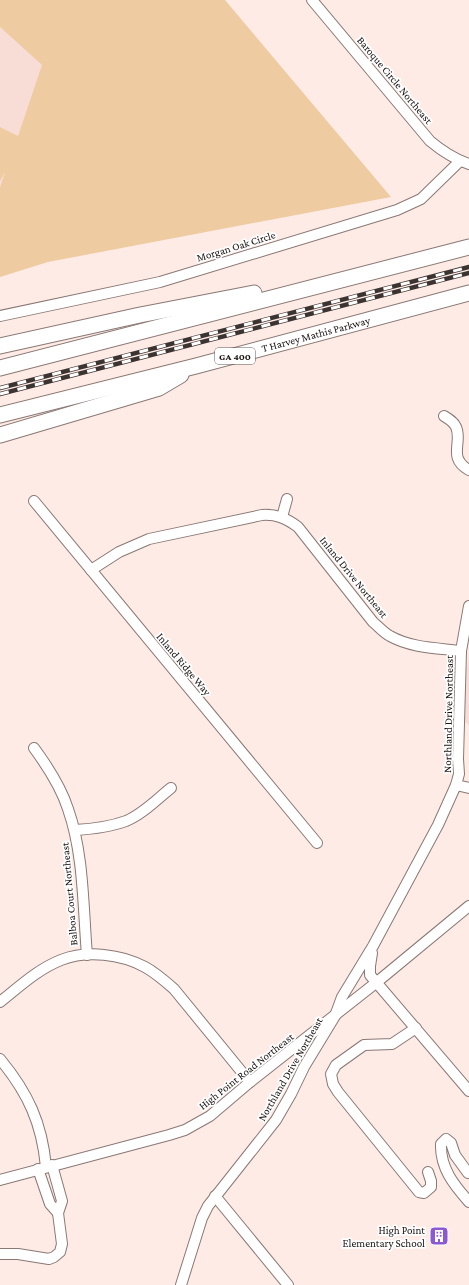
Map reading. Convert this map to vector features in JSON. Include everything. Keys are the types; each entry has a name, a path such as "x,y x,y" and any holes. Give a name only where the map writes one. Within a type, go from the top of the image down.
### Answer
{"highway":[{"path":"0,368 469,248"},
{"path":"0,346 170,309 425,259"},
{"name":"T Harvey Mathis Parkway","path":"0,415 196,366 469,293"},
{"path":"0,435 159,388 196,366"}],"street":[{"name":"Baroque Circle Northeast","path":"312,0 430,141 443,152 465,162"},
{"name":"Morgan Oak Circle","path":"0,316 160,282 396,210 422,199 465,162"},
{"path":"444,416 451,420 456,427 458,437 456,446 458,456 462,464 469,470"},
{"path":"282,517 288,499"},
{"name":"Inland Ridge Way","path":"34,501 317,843"},
{"name":"Inland Drive Northeast","path":"91,570 119,552 149,539 272,514 282,517 298,527 373,622 382,630 407,643 461,651"},
{"name":"Northland Drive Northeast","path":"181,1285 202,1218 208,1206 276,1120 304,1067 335,1016 342,997 373,946 438,825 456,785 464,775 458,758 461,651 469,606"},
{"name":"Balboa Court Northeast","path":"34,748 48,767 58,786 75,830 80,860 87,955"},
{"path":"456,785 469,788"},
{"path":"75,830 103,828 127,820 144,810 171,788"},
{"name":"High Point Road Northeast","path":"0,1180 185,1130 210,1116 250,1082 335,1016 469,906"},
{"name":"Northland Drive Northeast","path":"373,946 370,975 377,982"},
{"path":"0,1002 42,970 61,960 87,955 105,955 126,959 145,967 162,978 174,989 250,1082"},
{"path":"377,982 469,1091"},
{"path":"416,1028 392,1044 364,1045 336,1065 331,1074 333,1084 419,1192 424,1193 431,1187 428,1172"},
{"path":"0,1059 27,1097 34,1112 44,1147 50,1204 58,1213"},
{"path":"468,1173 455,1155 451,1143 446,1139 441,1144 445,1169 457,1188 469,1202"},
{"path":"0,1254 18,1254 49,1259 60,1252 62,1244 58,1213 62,1201 45,1167"},
{"path":"215,1196 288,1285"}],"shaded area":[{"path":"0,0 225,0 391,197 48,262 0,277 0,187 5,172 0,181 0,127 18,136 42,65 0,27"},
{"path":"0,27 43,65 0,187"},
{"path":"469,654 469,725 460,719"}],"railway":[{"path":"0,388 469,267"},
{"path":"0,394 469,273"}],"place":[{"name":"High Point Elementary School","path":"439,1236"}]}
